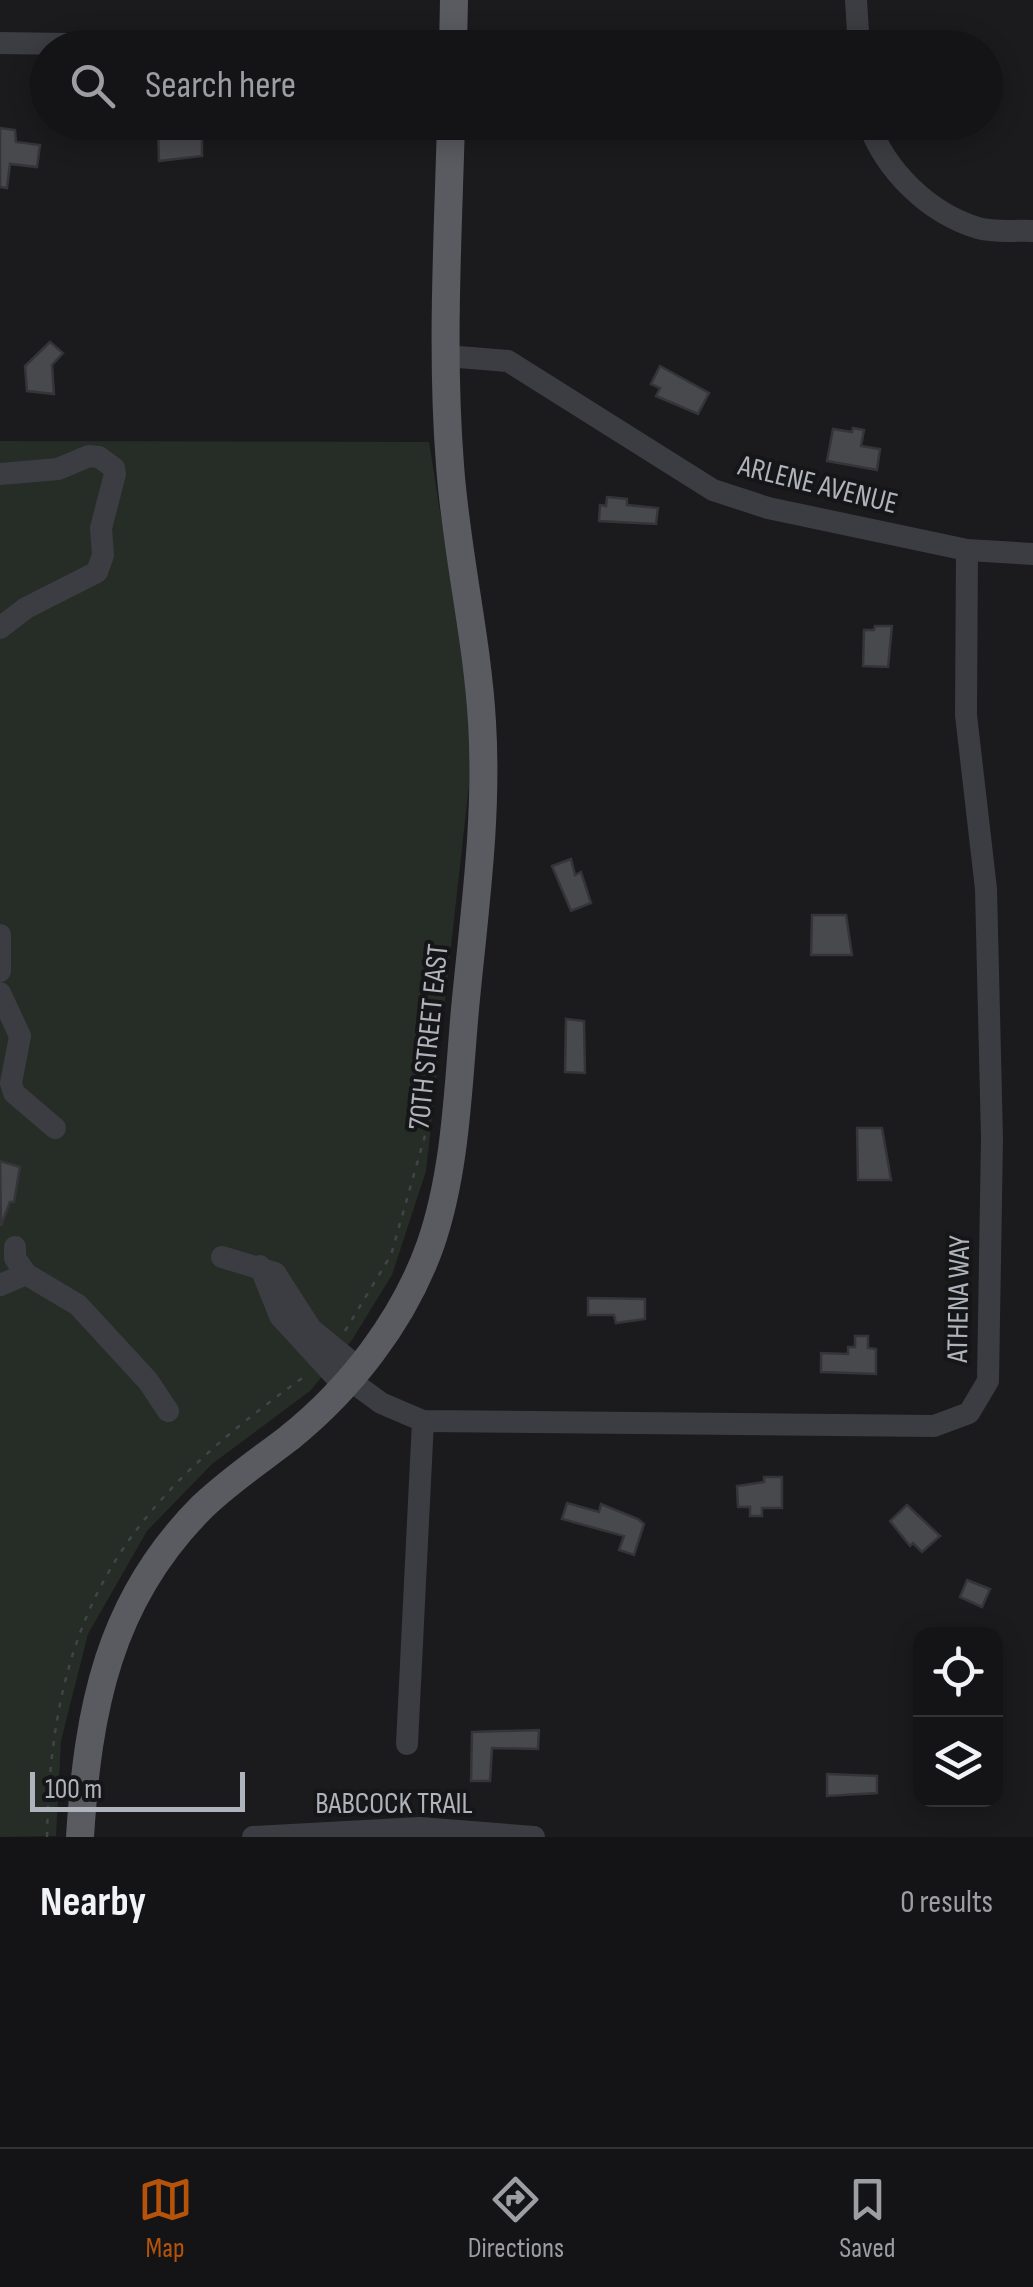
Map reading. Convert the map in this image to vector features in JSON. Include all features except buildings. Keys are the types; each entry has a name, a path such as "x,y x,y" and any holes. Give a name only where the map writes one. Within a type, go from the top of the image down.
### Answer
{"main road":[{"path":"453,30 454,0"},
{"name":"70TH STREET EAST","path":"80,1837 84,1767 96,1695 112,1646 144,1582 202,1507 352,1379 403,1302 429,1248 444,1198 482,841 482,720 450,470 446,356 451,140"}],"street":[{"path":"856,0 858,30"},
{"path":"0,44 30,44"},
{"path":"874,140 902,181 942,210 980,229 1033,231"},
{"name":"ARLENE AVENUE","path":"446,356 508,361 713,490 768,508 967,550 1033,554"},
{"path":"0,474 58,469 88,456 99,457 115,474 101,528 103,555 97,572 26,608 0,628"},
{"name":"ATHENA WAY","path":"222,1256 260,1266 280,1316 381,1403 424,1421 934,1426 969,1413 988,1381 992,1138 986,889 966,715 967,550"},
{"path":"0,936 0,971"},
{"path":"0,993 20,1036 7,1091 40,1111 54,1128"},
{"path":"15,1247 16,1258 26,1274 78,1304 148,1381 168,1412"},
{"path":"0,1286 26,1274"},
{"path":"406,1744 424,1421"},
{"name":"BABCOCK TRAIL","path":"254,1837 420,1828 534,1837"}],"path":[{"path":"47,1837 50,1738 65,1674 101,1586 129,1538 162,1495 222,1437 329,1357 390,1254 426,1132 437,1116"}],"shaded area":[{"path":"0,441 429,442 466,675 471,767 426,1171 392,1275 352,1340 310,1391 212,1464 147,1531 88,1634 61,1741 56,1836 0,1837"}]}
